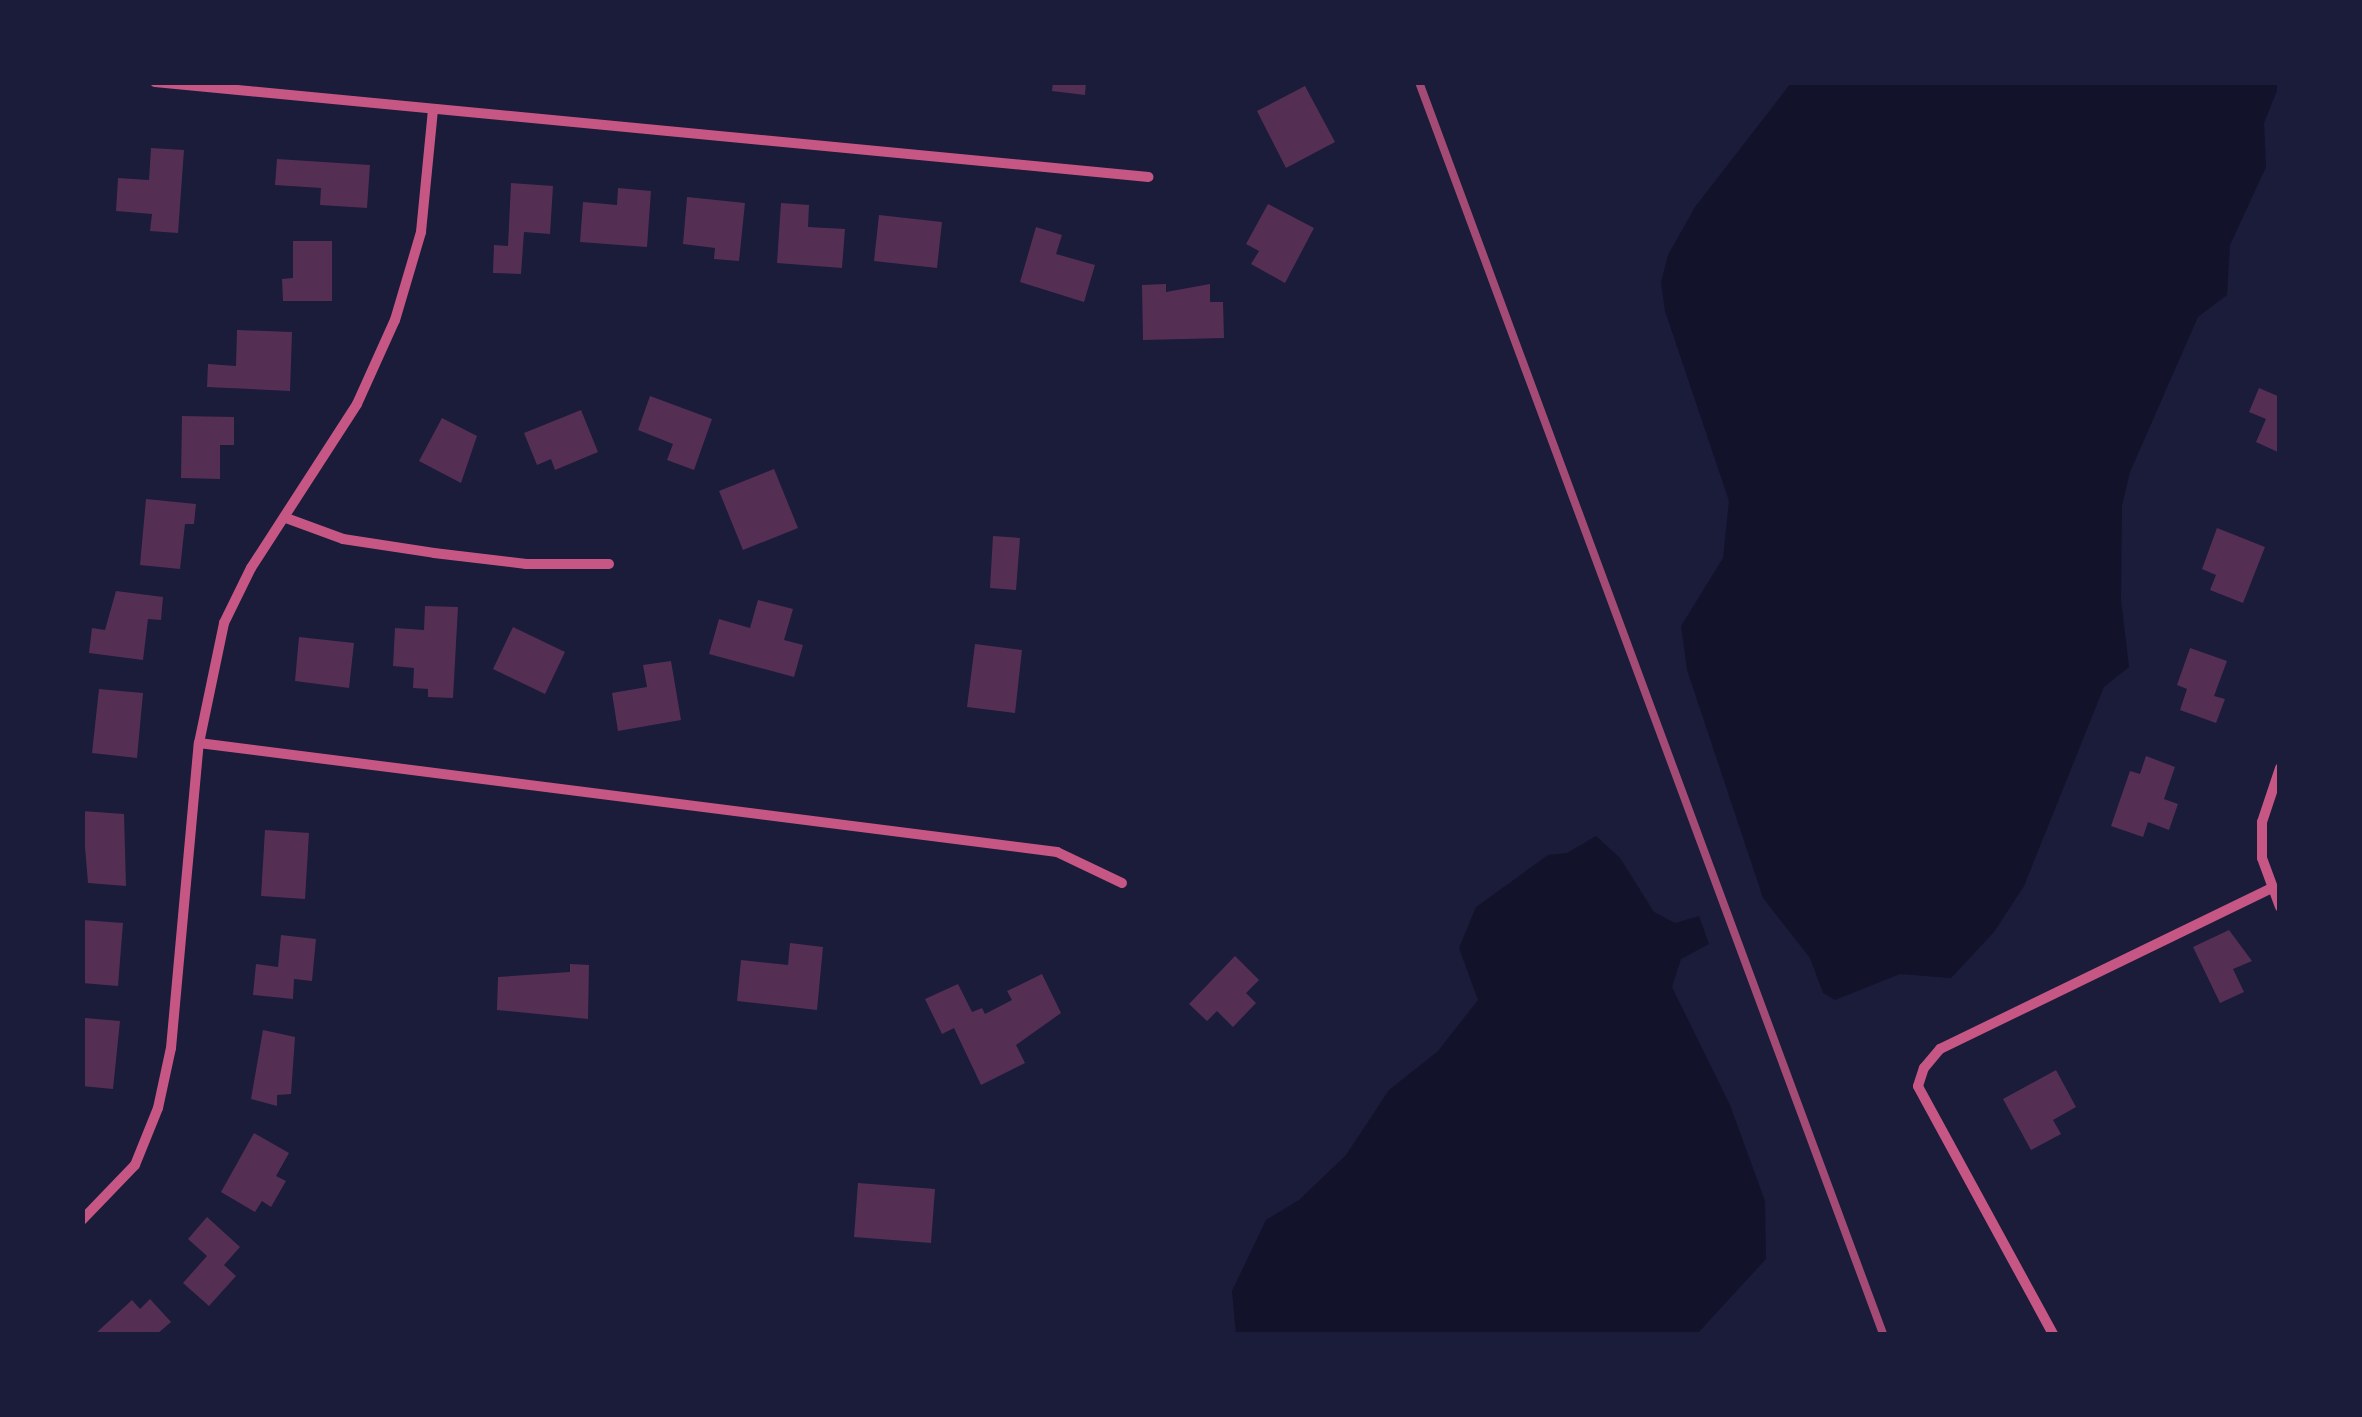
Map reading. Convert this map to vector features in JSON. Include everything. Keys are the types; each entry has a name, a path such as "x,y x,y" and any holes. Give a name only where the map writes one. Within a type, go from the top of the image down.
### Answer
{"street":[{"path":"155,82 1148,177"},
{"path":"82,1220 135,1165 158,1108 171,1048 198,744 224,623 356,404 395,320 420,232 434,110"},
{"path":"286,518 343,539 434,552 526,564 609,564"},
{"path":"198,744 1057,852 1122,883"},
{"path":"2280,768 2262,822 2270,889 2280,907"},
{"path":"2053,1334 1918,1086 1940,1049 2270,889"}],"shaded area":[{"path":"1791,83 2280,83 2264,123 2266,167 2230,245 2227,295 2198,317 2130,472 2122,506 2121,599 2129,667 2104,687 2024,886 1994,932 1951,978 1900,974 1835,1000 1823,993 1810,958 1763,898 1687,670 1681,626 1723,558 1729,501 1665,311 1661,282 1668,255 1695,207"},
{"path":"1596,836 1620,858 1654,912 1675,923 1699,916 1709,944 1681,959 1672,987 1730,1105 1765,1201 1766,1259 1697,1334 1236,1334 1232,1291 1266,1220 1299,1200 1346,1155 1389,1090 1438,1051 1478,1000 1459,948 1476,907 1548,855 1567,853"}],"building":[{"path":"1053,82 1086,82 1085,95 1052,91"},
{"path":"1305,86 1335,142 1286,168 1257,111"},
{"path":"151,148 184,150 178,233 150,231 152,214 116,211 118,178 149,180"},
{"path":"277,159 370,165 367,208 320,205 321,188 275,185"},
{"path":"511,183 553,186 550,234 524,232 521,274 493,273 494,245 508,246"},
{"path":"618,188 651,191 647,247 580,242 583,202 617,205"},
{"path":"687,197 745,203 739,261 714,259 715,248 683,244"},
{"path":"781,203 809,205 808,227 845,229 842,268 777,263"},
{"path":"1268,204 1314,228 1285,283 1251,264 1259,251 1246,244"},
{"path":"879,215 942,222 937,268 874,261"},
{"path":"1036,227 1062,235 1056,254 1095,265 1084,302 1020,282"},
{"path":"293,241 332,241 332,301 283,301 282,279 293,278"},
{"path":"1166,284 1166,292 1210,284 1210,302 1223,302 1224,338 1143,340 1142,285"},
{"path":"237,330 292,332 290,391 207,387 208,364 236,366"},
{"path":"2259,388 2280,397 2280,453 2256,442 2266,419 2249,412"},
{"path":"650,396 712,419 694,470 667,460 673,444 638,430"},
{"path":"581,410 598,452 555,470 551,459 537,465 524,433"},
{"path":"182,416 234,417 234,445 220,445 220,479 181,478"},
{"path":"442,418 477,436 461,483 419,461"},
{"path":"774,469 798,528 743,550 719,491"},
{"path":"146,499 196,504 194,524 185,524 180,569 140,565"},
{"path":"2217,528 2265,547 2243,603 2210,590 2216,575 2202,569"},
{"path":"993,536 1020,538 1016,590 990,588"},
{"path":"116,591 163,597 161,620 148,619 143,660 89,653 92,628 105,630"},
{"path":"758,600 793,609 784,640 803,645 794,677 709,654 719,619 750,628"},
{"path":"425,606 458,607 453,698 428,697 428,689 413,688 414,668 393,666 395,628 424,630"},
{"path":"513,627 565,652 545,694 493,669"},
{"path":"299,637 354,643 349,688 295,681"},
{"path":"975,644 1022,650 1015,713 967,707"},
{"path":"2190,648 2227,661 2214,696 2225,699 2216,723 2180,710 2187,689 2177,685"},
{"path":"671,661 681,720 618,731 612,693 647,687 643,665"},
{"path":"99,689 143,693 137,758 92,753"},
{"path":"2146,756 2175,767 2164,799 2178,804 2169,830 2148,822 2143,837 2111,826 2130,771 2140,774"},
{"path":"82,811 124,814 126,886 88,883"},
{"path":"265,830 309,833 305,899 261,896"},
{"path":"83,920 123,923 118,986 82,983"},
{"path":"2229,930 2252,961 2233,969 2244,992 2220,1003 2193,947"},
{"path":"281,935 316,939 312,981 294,979 293,999 253,995 256,964 278,967"},
{"path":"790,943 823,947 817,1010 737,1001 741,960 788,965"},
{"path":"1235,956 1259,980 1246,993 1256,1003 1233,1027 1217,1011 1207,1021 1189,1004"},
{"path":"570,964 589,965 588,1019 497,1010 498,977 570,972"},
{"path":"1042,974 1061,1013 1016,1045 1025,1063 981,1085 954,1028 942,1034 925,999 958,984 972,1012 982,1008 985,1014 1012,1000 1007,991"},
{"path":"85,1018 120,1021 113,1089 82,1086"},
{"path":"263,1030 295,1037 291,1094 277,1095 277,1106 251,1099"},
{"path":"2056,1070 2076,1107 2053,1120 2061,1134 2031,1150 2003,1099"},
{"path":"254,1133 289,1153 276,1176 286,1181 271,1207 262,1201 255,1212 221,1192"},
{"path":"858,1183 935,1189 931,1243 854,1237"},
{"path":"207,1217 240,1247 224,1265 236,1276 209,1306 183,1283 207,1256 188,1239"},
{"path":"150,1299 171,1322 157,1334 95,1334 132,1300 140,1309"}],"railway":[{"path":"1419,82 1883,1334"}]}
